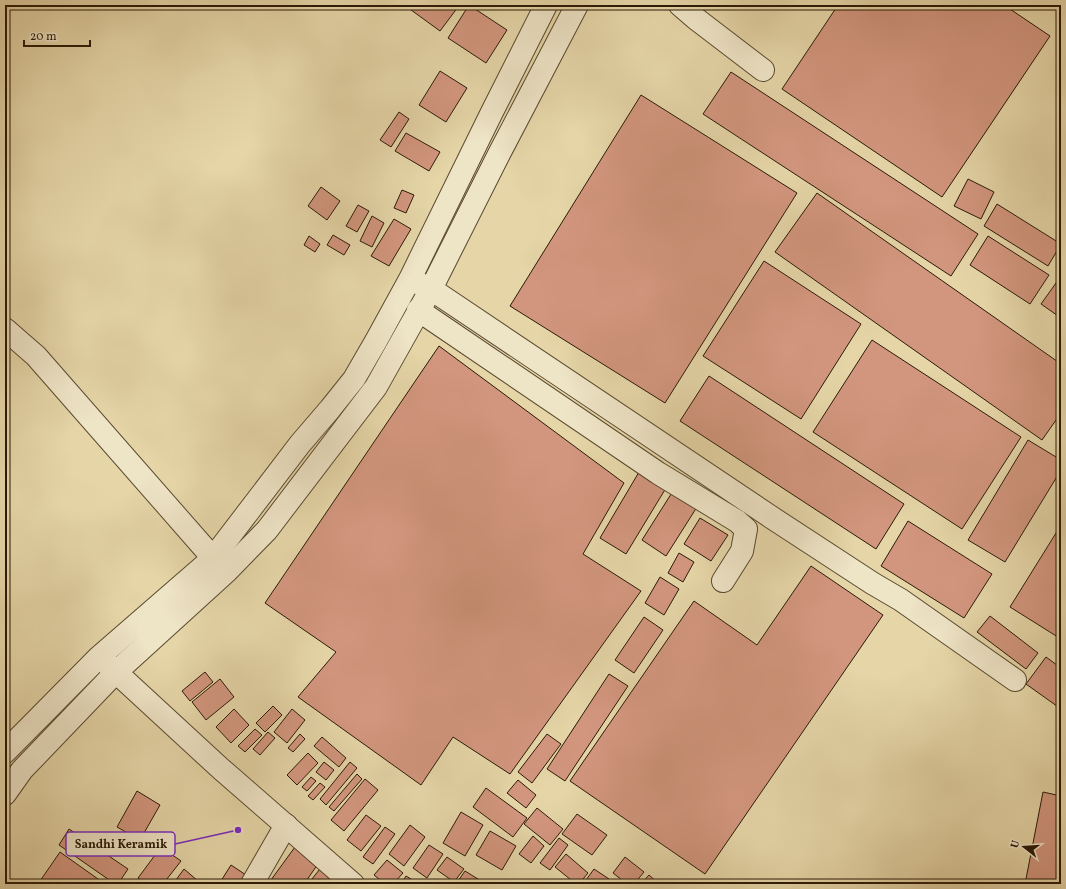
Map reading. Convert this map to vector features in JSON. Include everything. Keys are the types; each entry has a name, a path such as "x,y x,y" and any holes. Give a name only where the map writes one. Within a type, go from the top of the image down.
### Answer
{"street":[{"path":"5,752 98,657 213,558 300,444 354,379 410,279 546,5"},
{"path":"5,794 22,770 116,672 227,571 267,530 376,386 431,289 498,156 577,5"},
{"path":"680,5 763,70"},
{"path":"410,279 431,289 771,517 872,583 901,600 1015,680"},
{"path":"418,310 658,473 737,521 746,529 742,551 723,581"},
{"path":"5,329 36,356 213,558"},
{"path":"98,657 220,768 352,884"},
{"path":"252,884 286,825"}],"building":[{"path":"408,5 456,5 458,7 440,31 407,7"},
{"path":"469,5 507,30 486,63 448,38"},
{"path":"838,5 1004,5 1050,36 942,197 782,89"},
{"path":"440,71 467,88 446,122 419,105"},
{"path":"731,72 978,234 951,276 703,114"},
{"path":"641,95 797,193 665,403 510,306"},
{"path":"399,112 409,119 391,147 380,140"},
{"path":"406,133 440,152 429,171 395,151"},
{"path":"968,179 994,192 981,219 954,206"},
{"path":"321,187 340,201 327,220 308,206"},
{"path":"402,190 414,195 406,213 394,208"},
{"path":"817,193 1061,364 1061,413 1042,440 775,252"},
{"path":"997,204 1061,244 1048,266 984,226"},
{"path":"358,205 369,211 357,232 346,226"},
{"path":"372,216 384,223 372,247 360,241"},
{"path":"394,219 411,229 389,266 371,256"},
{"path":"333,235 350,245 344,255 327,245"},
{"path":"309,236 320,244 315,252 304,245"},
{"path":"988,236 1049,275 1030,304 970,265"},
{"path":"764,261 861,324 801,419 703,356"},
{"path":"1061,276 1061,318 1041,304"},
{"path":"872,340 1021,437 962,529 813,432"},
{"path":"439,346 624,483 583,554 641,591 510,774 453,737 421,785 298,697 336,652 265,603"},
{"path":"709,376 904,504 876,549 680,421"},
{"path":"1028,440 1061,460 1061,470 1005,562 968,540"},
{"path":"639,472 666,488 626,554 600,538"},
{"path":"673,491 697,507 666,556 642,540"},
{"path":"700,518 728,535 711,561 684,544"},
{"path":"908,521 992,574 964,618 881,566"},
{"path":"1061,525 1061,639 1010,607"},
{"path":"679,553 694,562 683,582 668,573"},
{"path":"811,566 883,615 705,874 570,781 694,601 757,645"},
{"path":"660,577 679,589 664,615 645,603"},
{"path":"990,616 1038,653 1026,669 977,632"},
{"path":"644,617 663,630 634,673 615,660"},
{"path":"1046,657 1061,668 1061,709 1026,684"},
{"path":"205,672 213,682 190,701 182,691"},
{"path":"609,674 628,686 565,781 547,769"},
{"path":"220,679 234,697 206,720 192,702"},
{"path":"273,706 282,715 265,732 256,723"},
{"path":"234,709 249,725 231,743 216,727"},
{"path":"292,709 305,720 287,743 274,732"},
{"path":"255,729 262,735 245,752 238,746"},
{"path":"268,732 275,738 260,755 253,749"},
{"path":"300,734 305,739 293,752 288,748"},
{"path":"547,734 561,744 532,783 518,772"},
{"path":"322,737 346,758 339,767 314,746"},
{"path":"308,753 318,763 297,785 287,775"},
{"path":"324,762 334,770 326,780 316,772"},
{"path":"350,762 357,768 326,805 320,799"},
{"path":"357,774 362,779 334,811 329,807"},
{"path":"311,777 316,781 307,791 302,787"},
{"path":"365,779 378,790 344,831 331,820"},
{"path":"518,780 536,795 526,808 507,793"},
{"path":"320,783 325,787 313,800 308,796"},
{"path":"486,788 527,818 513,837 473,807"},
{"path":"137,791 160,805 140,840 117,827"},
{"path":"1043,792 1061,796 1061,884 1025,884"},
{"path":"537,808 563,829 550,845 524,824"},
{"path":"461,812 483,825 465,856 443,843"},
{"path":"577,814 607,835 592,855 562,834"},
{"path":"366,815 381,826 361,851 347,840"},
{"path":"410,825 425,837 404,866 389,854"},
{"path":"385,827 395,834 373,864 363,857"},
{"path":"69,829 128,869 118,884 115,884 59,845"},
{"path":"490,831 516,846 502,870 476,855"},
{"path":"533,836 544,846 531,863 519,854"},
{"path":"559,838 568,845 550,870 540,863"},
{"path":"429,845 443,854 427,878 413,868"},
{"path":"161,847 181,861 163,884 146,884 138,878"},
{"path":"295,847 318,864 304,884 268,884"},
{"path":"60,852 105,884 45,884 40,881"},
{"path":"566,854 588,873 579,884 576,884 555,867"},
{"path":"447,857 464,869 454,882 437,870"},
{"path":"625,857 644,872 634,884 627,884 613,873"},
{"path":"387,860 403,873 393,884 385,884 374,875"},
{"path":"231,865 249,877 245,884 219,884"},
{"path":"323,865 339,884 318,884 312,879"},
{"path":"184,869 198,881 196,884 173,884"},
{"path":"594,869 609,879 605,884 591,884 586,880"},
{"path":"465,871 486,884 456,884"},
{"path":"649,875 659,884 641,884"},
{"path":"406,876 419,884 401,884"},
{"path":"614,879 621,884 610,884"}],"place":[{"name":"Sandhi Keramik","path":"238,830"}]}
